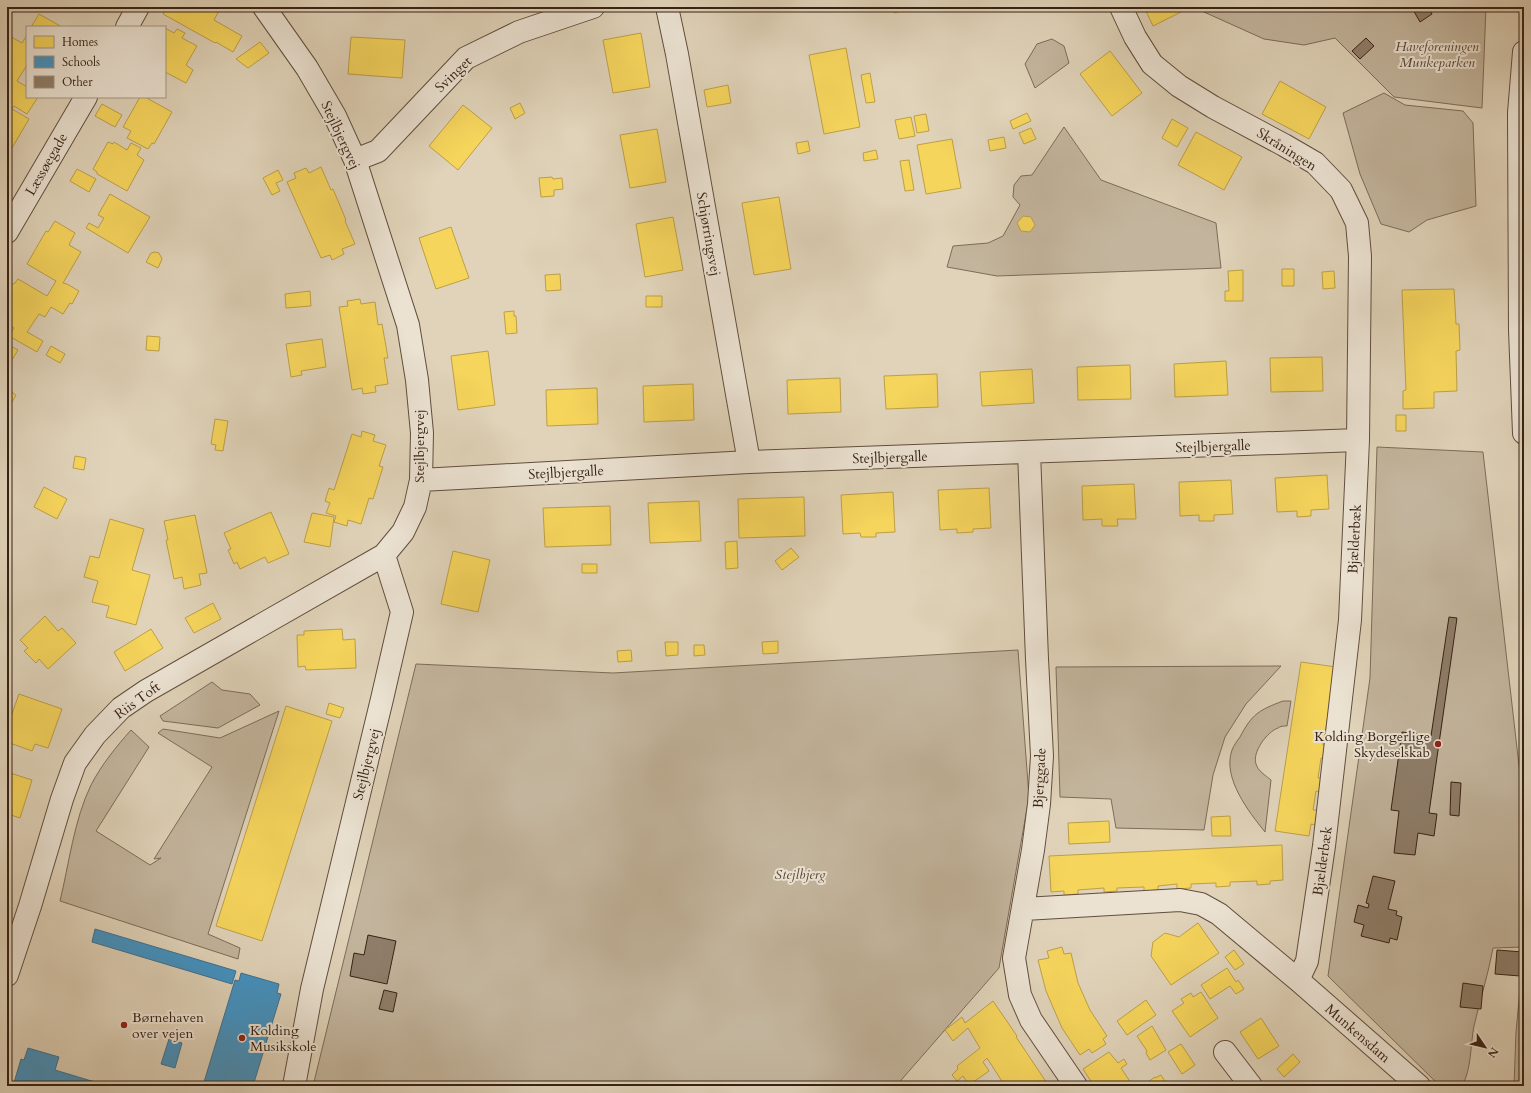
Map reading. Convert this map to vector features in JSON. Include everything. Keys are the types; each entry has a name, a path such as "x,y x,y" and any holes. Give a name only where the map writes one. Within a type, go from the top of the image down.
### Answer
{"street":[{"path":"128,26 138,7"},
{"name":"Stejlbjergvej","path":"264,7 306,68 331,109 355,160 408,325 417,380 422,433 421,480 415,507 404,532 384,555 402,612 312,990 294,1086"},
{"name":"Svinget","path":"355,160 378,151 466,58 519,32 593,7"},
{"name":"Schjørringsvej","path":"667,7 677,54 749,462"},
{"name":"Skråningen","path":"1121,7 1135,37 1152,64 1179,86 1213,107 1284,145 1315,164 1341,190 1357,223 1360,256 1358,440"},
{"path":"1524,52 1519,113 1520,330 1524,433"},
{"name":"Læssøegade","path":"7,232 85,98"},
{"name":"Stejlbjergalle","path":"421,480 749,462 1358,440"},
{"name":"Bjælderbæk","path":"1298,980 1307,961 1324,846 1349,628 1358,440"},
{"name":"Bjerggade","path":"1029,452 1042,756 1039,804 1024,909 1014,958 1020,995 1031,1020 1076,1086"},
{"name":"Riis Toft","path":"7,974 75,762 95,735 121,708 146,691 384,555"},
{"path":"1024,909 1180,900 1201,904 1219,914 1298,980"},
{"name":"Munkensdam","path":"1298,980 1419,1086"},
{"path":"1225,1052 1251,1086"}],"green space":[{"name":"Haveforeningen Munkeparken","path":"1200,7 1486,7 1482,108 1394,97 1335,38 1304,45 1264,39 1204,12"},
{"path":"1052,39 1064,46 1069,63 1035,88 1025,64 1037,44"},
{"path":"1384,93 1405,105 1463,111 1473,123 1476,206 1427,220 1409,232 1381,224 1360,174 1343,113"},
{"path":"1064,127 1101,180 1216,223 1221,268 997,276 947,267 953,246 988,243 1003,236 1020,205 1013,197 1014,185 1021,176 1032,175"},
{"name":"Kolding Borgerlige Skydeselskab","path":"1377,447 1483,452 1524,809 1524,947 1493,948 1474,1026 1468,1072 1462,1086 1440,1086 1328,976 1370,678"},
{"name":"Stejlbjerg","path":"1018,650 1029,797 999,968 896,1086 313,1086 416,664 613,673"},
{"path":"1281,666 1246,704 1225,737 1213,775 1204,830 1116,828 1111,799 1060,797 1056,667"},
{"path":"212,682 222,690 250,694 260,705 218,728 163,721 160,716"},
{"path":"1283,701 1291,701 1287,726 1279,727 1265,738 1258,748 1255,759 1258,769 1271,780 1265,832 1245,805 1239,794 1231,772 1230,761 1232,750 1248,723 1262,710"},
{"path":"279,711 208,934 240,948 238,959 60,901 72,842 85,799 100,770 131,730 149,747 96,831 150,865 161,858 154,859 212,767 158,733 163,729 220,738"},
{"path":"1524,947 1524,1086 1514,1086 1516,1032"}],"building: Homes":[{"path":"167,7 221,7 214,20 242,36 233,52 163,14"},
{"path":"892,7 909,7 895,13"},
{"path":"1144,7 1184,7 1185,10 1153,26"},
{"path":"39,14 60,26 32,26"},
{"path":"166,29 174,33 177,29 185,33 182,38 197,46 186,65 193,70 186,83 166,73"},
{"path":"641,33 650,87 613,93 603,40"},
{"path":"8,35 22,43 26,37 26,67 17,81 26,86 26,98 37,98 27,114 14,106 12,109 29,119 12,148 7,144"},
{"path":"351,37 405,40 402,78 348,74"},
{"path":"260,42 269,53 248,68 236,59"},
{"path":"846,48 860,127 824,134 809,55"},
{"path":"1110,51 1142,93 1112,116 1080,74"},
{"path":"870,73 875,102 866,103 861,75"},
{"path":"1280,81 1326,107 1309,139 1262,114"},
{"path":"728,85 731,103 707,107 704,90"},
{"path":"139,98 147,98 172,112 154,144 152,143 148,149 127,138 131,131 123,127"},
{"path":"520,103 525,113 515,119 510,108"},
{"path":"102,104 122,115 115,127 95,116"},
{"path":"463,105 492,128 458,170 429,146"},
{"path":"1027,113 1031,121 1013,129 1010,121"},
{"path":"926,114 929,131 917,133 914,116"},
{"path":"911,117 915,136 899,139 895,120"},
{"path":"1172,119 1188,128 1177,147 1162,138"},
{"path":"1031,128 1036,139 1024,144 1019,133"},
{"path":"657,129 666,182 630,188 620,135"},
{"path":"1196,132 1242,157 1224,190 1178,165"},
{"path":"1004,137 1006,148 990,151 988,140"},
{"path":"952,139 961,188 926,194 917,145"},
{"path":"808,141 810,151 798,154 796,143"},
{"path":"108,142 113,144 114,142 127,150 131,143 141,148 137,155 144,160 127,191 97,174 97,172 93,169"},
{"path":"876,150 878,159 864,161 863,153"},
{"path":"909,160 914,190 905,191 900,161"},
{"path":"321,167 331,190 333,189 355,244 342,249 344,254 332,260 330,255 321,258 287,182 296,178 294,173 306,168 309,173"},
{"path":"77,169 96,179 89,192 70,181"},
{"path":"278,170 283,180 276,183 280,191 272,195 263,178"},
{"path":"552,177 553,179 562,178 563,189 554,190 554,196 541,197 539,178"},
{"path":"110,194 150,217 128,253 86,228 89,223 98,228 104,218 98,215"},
{"path":"779,197 791,269 754,275 742,203"},
{"path":"1023,216 1031,217 1035,225 1030,232 1021,231 1017,223"},
{"path":"673,217 683,270 645,277 636,224"},
{"path":"55,221 75,233 69,245 81,252 63,283 79,291 72,304 70,303 63,314 51,307 45,317 39,314 27,332 43,341 37,352 9,336 14,328 7,323 8,289 18,279 47,296 56,281 27,264 46,231 48,232"},
{"path":"451,227 469,278 436,289 419,238"},
{"path":"151,253 159,253 162,259 158,268 146,262"},
{"path":"1282,269 1294,269 1294,286 1282,286"},
{"path":"1243,270 1243,301 1225,301 1225,291 1229,291 1228,271"},
{"path":"1334,271 1335,288 1323,289 1322,272"},
{"path":"560,274 561,290 546,291 545,275"},
{"path":"1454,289 1456,324 1459,324 1460,350 1456,351 1457,391 1434,392 1434,408 1403,409 1403,391 1406,390 1402,290"},
{"path":"310,291 311,306 286,308 285,294"},
{"path":"646,296 662,296 662,307 646,307"},
{"path":"360,299 361,304 375,302 378,325 382,324 388,358 384,358 388,384 375,386 376,392 363,394 362,388 352,390 339,307 348,306 347,301"},
{"path":"514,311 514,316 516,316 517,333 506,334 504,312"},
{"path":"147,336 160,337 159,351 146,350"},
{"path":"322,339 326,367 301,371 302,375 291,377 286,344"},
{"path":"7,344 18,350 7,368"},
{"path":"51,346 65,354 60,363 46,355"},
{"path":"488,351 495,405 458,410 451,356"},
{"path":"1322,357 1323,391 1271,392 1270,358"},
{"path":"1226,361 1228,395 1175,397 1174,364"},
{"path":"1130,365 1131,399 1078,400 1077,367"},
{"path":"1032,369 1034,403 982,406 980,372"},
{"path":"937,374 938,407 886,409 884,376"},
{"path":"840,378 841,412 788,414 787,380"},
{"path":"693,384 694,420 644,422 643,386"},
{"path":"597,388 598,424 547,426 546,390"},
{"path":"7,389 16,395 9,407 12,408 7,416"},
{"path":"1396,415 1406,415 1406,431 1396,431"},
{"path":"215,419 228,421 223,451 215,450 216,445 211,444"},
{"path":"362,431 375,435 373,441 386,445 379,466 383,467 373,499 369,498 361,524 348,520 347,526 334,522 336,516 326,513 330,503 325,501 329,488 334,490 352,434 361,437"},
{"path":"75,456 86,458 84,470 73,468"},
{"path":"1327,475 1329,509 1311,510 1311,516 1297,517 1297,511 1277,512 1275,478"},
{"path":"1231,480 1233,514 1214,515 1214,521 1199,521 1199,515 1180,516 1179,482"},
{"path":"1134,484 1136,519 1117,519 1118,526 1102,526 1102,519 1083,520 1082,486"},
{"path":"44,487 67,499 57,519 34,507"},
{"path":"989,488 991,528 973,529 973,532 957,533 957,529 940,530 938,490"},
{"path":"893,492 895,532 876,533 876,537 861,537 860,533 843,534 841,495"},
{"path":"804,497 805,536 739,538 738,499"},
{"path":"699,501 701,541 650,543 648,503"},
{"path":"610,506 611,545 545,547 543,508"},
{"path":"271,512 289,554 268,563 265,557 240,569 237,562 234,564 228,550 231,549 224,533"},
{"path":"312,513 334,517 330,547 304,542"},
{"path":"195,515 207,573 199,574 201,585 184,589 182,577 174,579 166,540 168,540 164,521"},
{"path":"110,519 144,529 132,570 150,575 136,625 106,617 109,606 92,602 98,581 84,577 90,556 99,558"},
{"path":"737,541 738,568 726,569 725,542"},
{"path":"791,548 799,557 782,570 775,561"},
{"path":"453,551 490,560 478,612 441,604"},
{"path":"582,564 597,564 597,573 582,573"},
{"path":"213,603 221,619 194,633 185,618"},
{"path":"45,616 58,631 62,628 76,643 48,669 39,659 36,663 24,651 28,648 20,640"},
{"path":"151,629 163,648 125,671 114,652"},
{"path":"342,629 343,640 355,639 356,668 306,670 305,666 298,667 297,635 304,635 304,631"},
{"path":"778,641 778,653 763,654 762,642"},
{"path":"665,642 678,642 678,655 666,656"},
{"path":"694,645 704,645 705,655 694,656"},
{"path":"631,650 632,661 618,662 617,651"},
{"path":"1301,662 1336,667 1323,745 1328,746 1326,759 1321,758 1318,778 1322,778 1320,792 1316,791 1313,810 1317,810 1315,825 1311,824 1309,836 1275,831"},
{"path":"19,694 62,709 48,748 35,744 32,751 7,742 7,728"},
{"path":"329,703 344,708 340,718 326,714"},
{"path":"286,706 332,721 262,941 216,926"},
{"path":"7,772 32,780 20,818 8,814 7,816"},
{"path":"1230,816 1231,836 1212,836 1211,817"},
{"path":"1109,821 1110,842 1069,844 1068,823"},
{"path":"7,844 12,846 7,862"},
{"path":"1282,845 1283,880 1270,881 1270,884 1257,885 1257,881 1230,882 1230,886 1216,887 1216,883 1191,884 1191,888 1177,889 1177,884 1158,886 1158,890 1144,891 1144,887 1117,888 1117,891 1104,892 1104,888 1078,890 1078,894 1064,895 1064,891 1051,892 1049,856"},
{"path":"1198,923 1219,953 1171,985 1151,956 1153,942 1165,933 1179,937"},
{"path":"1062,947 1064,954 1071,953 1078,983 1090,1010 1107,1036 1103,1039 1106,1044 1092,1053 1089,1049 1080,1055 1062,1028 1046,991 1038,960 1049,958 1047,951"},
{"path":"1234,950 1244,964 1235,970 1225,957"},
{"path":"1227,968 1236,982 1238,980 1244,989 1236,994 1230,986 1210,999 1201,985"},
{"path":"1201,992 1218,1018 1190,1037 1172,1011 1184,1003 1181,999 1191,993 1193,997"},
{"path":"1146,1000 1156,1015 1127,1035 1117,1021"},
{"path":"993,1001 1049,1086 1005,1086 987,1058 983,1062 989,1071 969,1085 963,1076 957,1081 952,1075 958,1069 957,1066 980,1048 968,1028 953,1041 945,1030 962,1017 965,1023"},
{"path":"1261,1018 1279,1046 1258,1059 1240,1032"},
{"path":"1152,1026 1166,1050 1150,1060 1146,1053 1147,1051 1137,1036"},
{"path":"1181,1044 1195,1065 1182,1074 1168,1052"},
{"path":"1109,1052 1118,1063 1124,1059 1127,1064 1121,1068 1133,1086 1094,1086 1083,1069"},
{"path":"1293,1054 1300,1062 1284,1077 1277,1069"},
{"path":"1161,1075 1166,1083 1162,1086 1142,1086 1155,1077"},
{"path":"1208,1081 1212,1086 1201,1086"}],"building: Schools":[{"path":"95,929 236,971 232,984 92,942"},
{"name":"Kolding Musikskole","path":"241,973 279,984 277,993 281,994 253,1086 205,1086 206,1083 204,1082 235,980 239,981"},
{"path":"169,1039 182,1043 175,1068 161,1064"},
{"path":"28,1048 59,1057 55,1070 108,1086 13,1086 21,1059 24,1060"}],"building: Other":[{"path":"1431,7 1432,9 1430,10 1432,14 1420,22 1412,8"},
{"path":"1366,38 1374,46 1360,59 1352,51"},
{"path":"1449,617 1457,618 1429,813 1437,814 1434,836 1418,833 1415,855 1394,853 1399,811 1391,810 1402,732 1431,736"},
{"path":"1451,782 1461,783 1459,816 1450,815"},
{"path":"1373,876 1395,881 1388,909 1397,911 1396,915 1402,917 1397,940 1390,938 1389,943 1361,936 1364,925 1354,922 1358,905 1368,908 1369,904 1366,903"},
{"path":"368,935 396,941 387,984 350,976 354,953 364,955"},
{"path":"1497,950 1523,952 1520,976 1495,974"},
{"path":"1463,983 1483,986 1481,1009 1460,1007"},
{"path":"384,990 397,993 393,1012 379,1009"}],"place":[{"name":"Kolding Borgerlige Skydeselskab","path":"1438,744"},
{"name":"Børnehaven over vejen","path":"124,1025"},
{"name":"Kolding Musikskole","path":"242,1038"}]}
